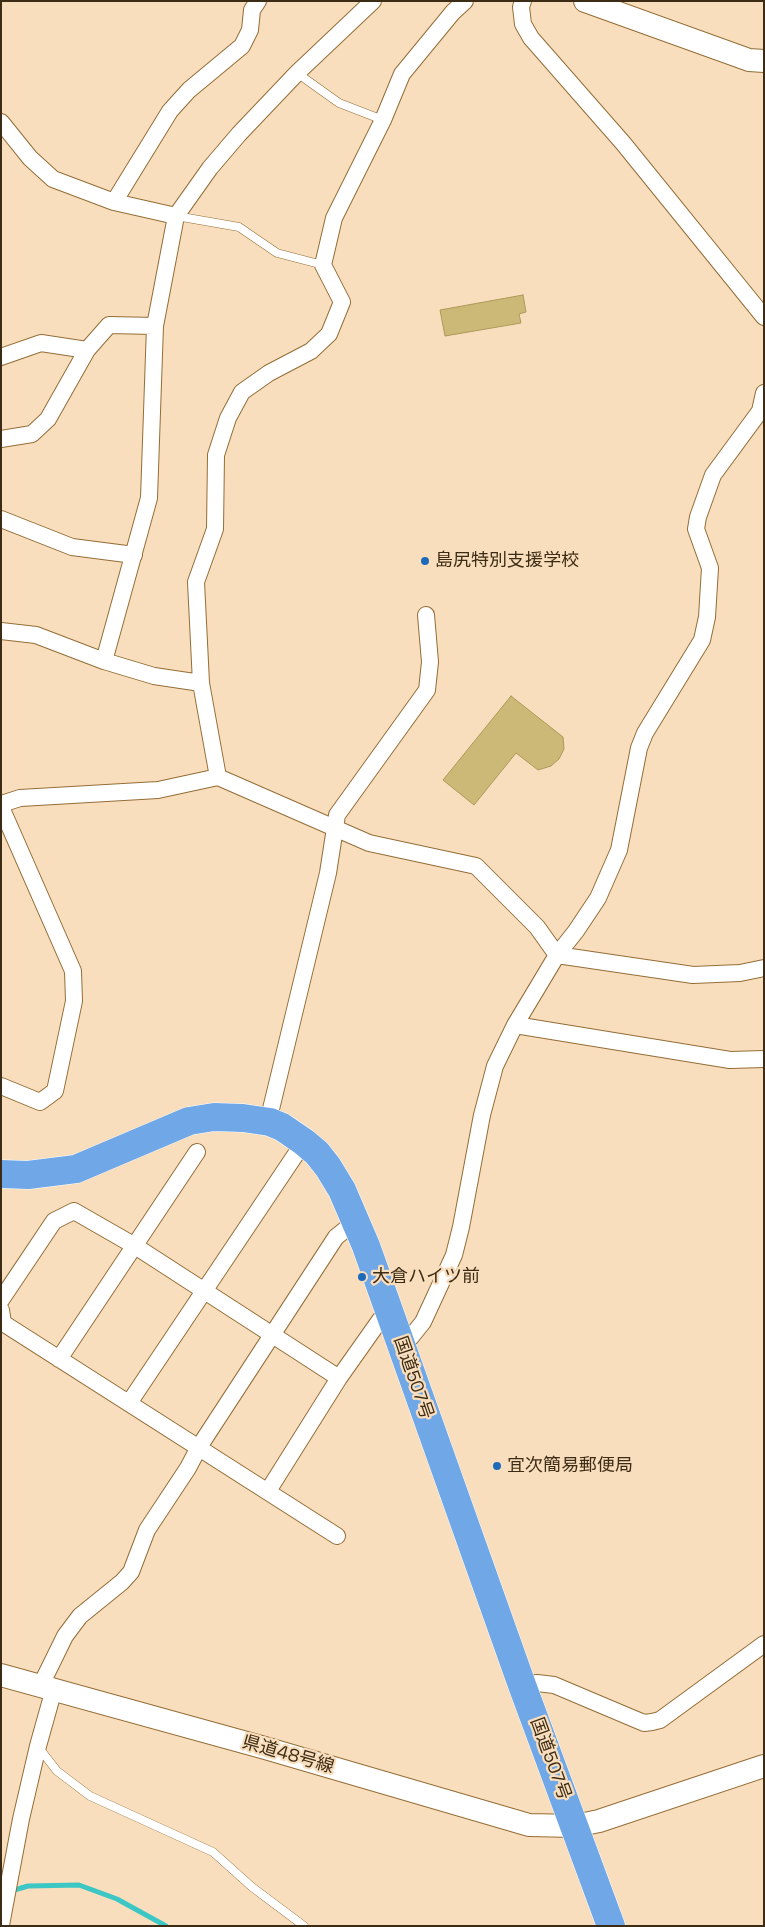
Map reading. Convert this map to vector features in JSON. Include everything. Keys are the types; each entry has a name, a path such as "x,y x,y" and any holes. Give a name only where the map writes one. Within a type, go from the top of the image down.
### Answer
{"highway":[{"name":"国道507号","path":"1,1174 28,1175 76,1169 189,1121 214,1117 270,1122 282,1127 317,1153 342,1190 358,1225 522,1685 611,1926"}],"main road":[{"path":"585,1 749,60 764,61"},
{"name":"県道48号線","path":"1,1675 529,1825 575,1826 618,1816 764,1766"}],"street":[{"path":"114,202 170,111 189,90 242,46 250,30 252,10 258,1"},
{"path":"104,661 149,498 155,326 176,216 210,168 239,134 297,73 373,1"},
{"path":"218,777 201,683 196,582 215,529 216,455 228,418 242,392 269,373 311,351 329,334 342,302 323,265 334,218 383,120 402,74 453,12 465,1"},
{"path":"523,1 520,7 523,24 531,38 623,142 764,318"},
{"path":"1,122 30,158 53,179 114,202 176,216"},
{"path":"1,439 32,434 48,419 87,350 108,325 155,326"},
{"path":"1,357 41,343 87,350"},
{"path":"401,1343 411,1337 423,1322 454,1255 482,1115 495,1066 515,1025 557,955 598,898 619,850 639,748 645,733 702,640 707,617 710,568 696,528 698,517 713,475 760,411 764,393"},
{"path":"1,519 72,546 134,555"},
{"path":"270,1122 328,873 337,815 427,690 430,662 426,615"},
{"path":"1,630 36,635 104,661 154,676 201,683"},
{"path":"1,1086 40,1102 55,1091 74,1001 74,971 1,805 20,798 158,790 218,777 279,802 334,829 369,843 476,866 537,927 557,955 693,975 740,973 764,968"},
{"path":"515,1025 730,1060 756,1061 764,1059"},
{"path":"129,1402 304,1142"},
{"path":"59,1359 197,1152"},
{"path":"1,1300 54,1221 74,1211 135,1246 339,1378"},
{"path":"2,1924 48,1687 65,1636 80,1616 122,1582 130,1572 147,1530 272,1334 336,1237 346,1229 358,1225"},
{"path":"1,1310 3,1323 337,1536"},
{"path":"268,1491 339,1378 380,1320 390,1312"},
{"path":"522,1685 537,1682 554,1685 644,1723 652,1722 660,1720 764,1644"}],"lane":[{"path":"297,73 339,103 383,120"},
{"path":"176,216 239,227 277,253 323,265"},
{"path":"38,1746 57,1771 90,1796 213,1852 252,1887 304,1926"}],"building":[{"path":"523,295 526,312 519,314 521,323 445,336 440,310"},
{"path":"511,696 563,737 564,749 559,759 551,766 538,770 516,753 474,805 443,780"}],"waterway":[{"path":"11,1891 28,1886 79,1885 117,1899 166,1926"}],"place":[{"name":"島尻特別支援学校","path":"425,561"},
{"name":"大倉ハイツ前","path":"362,1277"},
{"name":"宜次簡易郵便局","path":"497,1466"}]}
